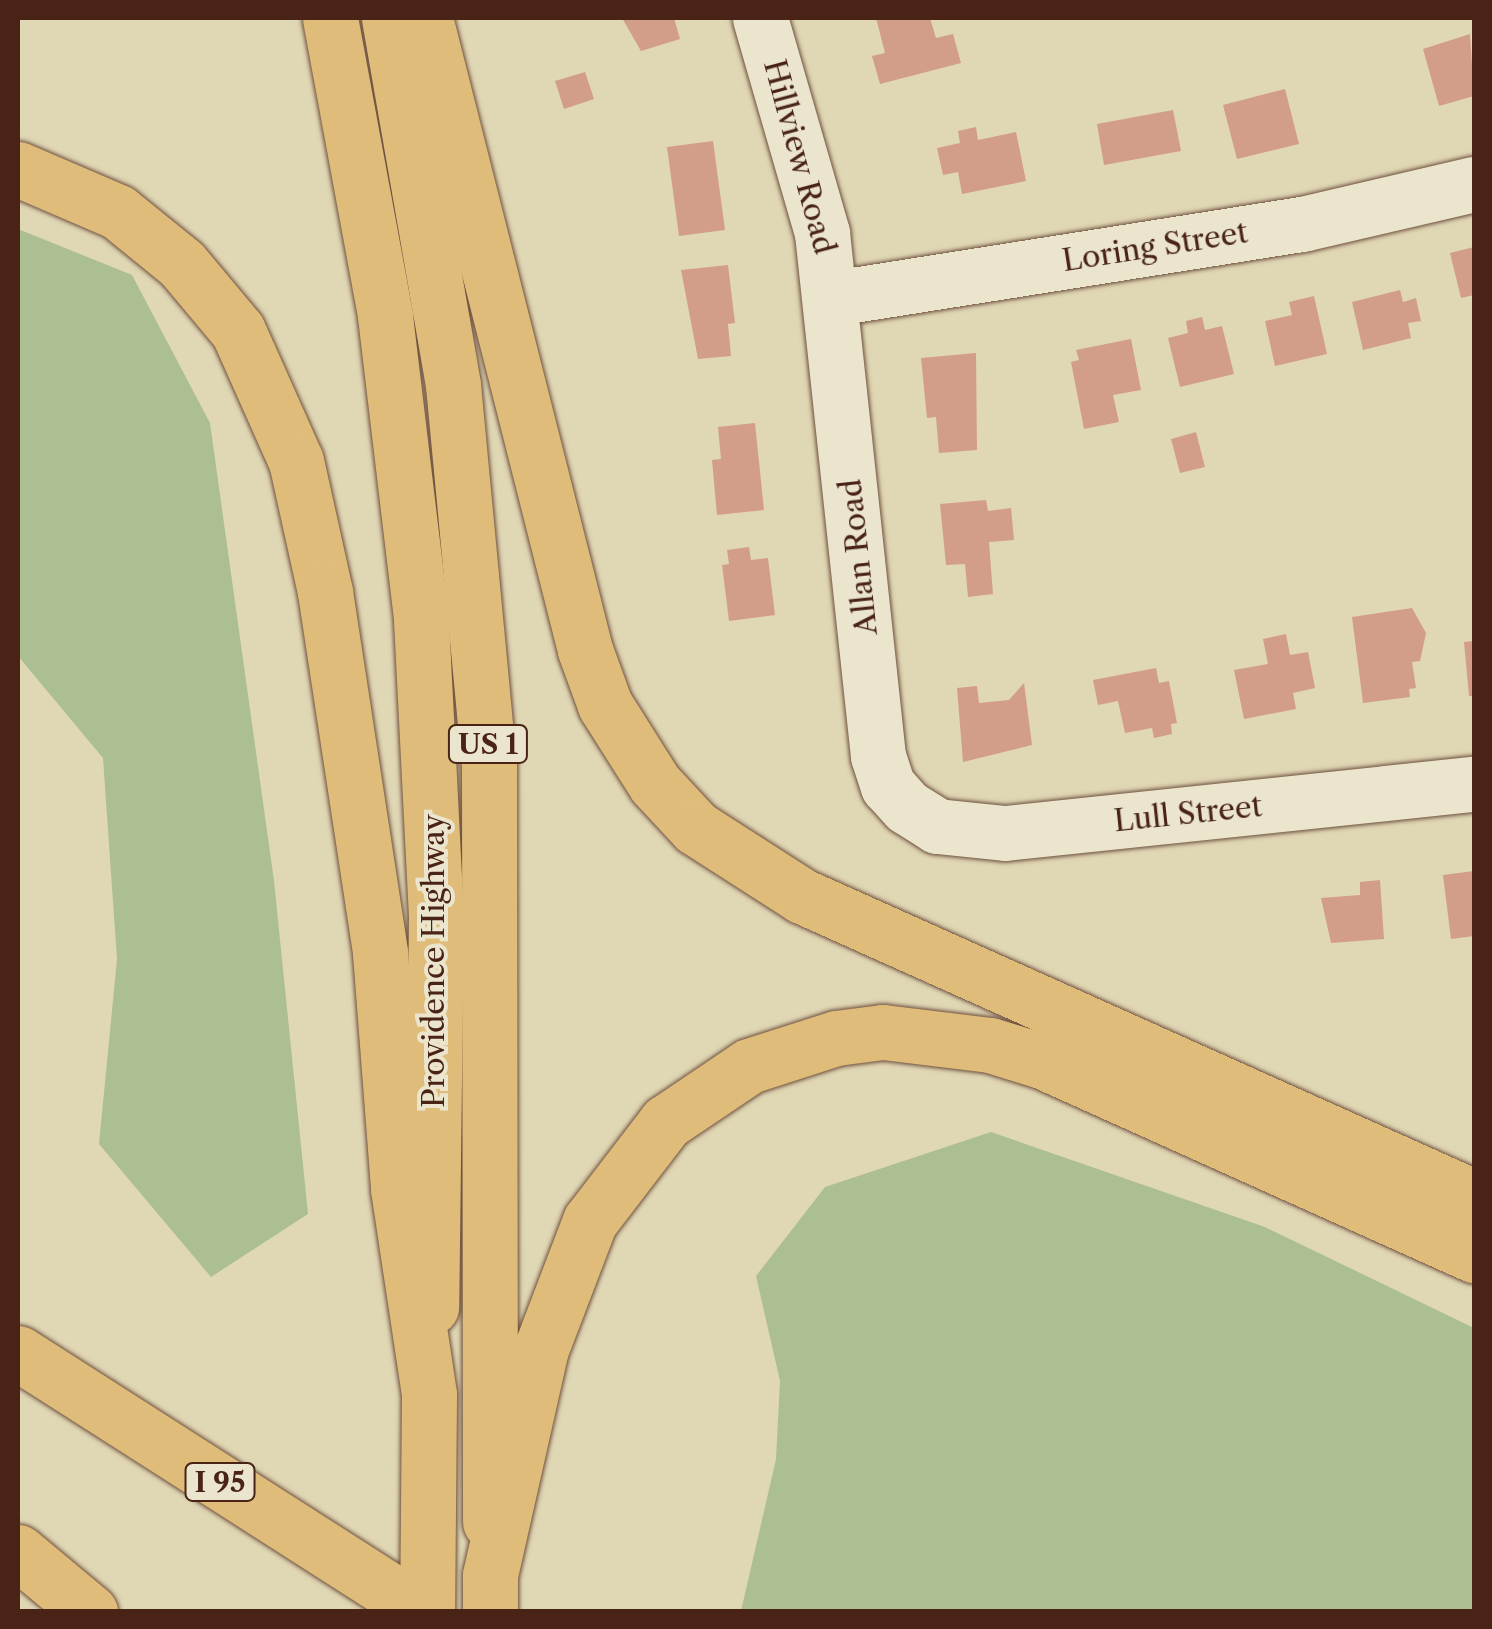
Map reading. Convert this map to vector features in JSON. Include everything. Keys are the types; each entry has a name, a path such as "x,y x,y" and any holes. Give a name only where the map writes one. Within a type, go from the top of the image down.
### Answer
{"main road":[{"name":"Providence Highway","path":"330,18 386,316 422,620 438,993 425,1612"},
{"name":"Providence Highway","path":"389,18 453,385 486,718 492,840 500,1486"},
{"path":"425,18 585,650 620,733 665,795 743,864 802,896 1474,1197"},
{"path":"18,169 118,212 182,264 238,331 296,460 325,592 378,937 398,1189 429,1396"},
{"path":"490,1593 500,1486 548,1324 603,1196 666,1122 708,1090 749,1066 836,1038 931,1034 1042,1061 1474,1256"},
{"name":"I 95","path":"18,1353 425,1612"},
{"path":"18,1552 90,1612"}],"street":[{"name":"Hillview Road","path":"760,18 806,168 834,298"},
{"name":"Loring Street","path":"834,298 1302,224 1474,184"},
{"name":"Allan Road","path":"834,298 878,756 888,786 908,807"},
{"name":"Lull Street","path":"908,807 937,826 1006,833 1474,784"}],"green space":[{"path":"18,229 132,275 210,423 274,881 308,1214 211,1277 99,1144 117,959 103,758 18,656"},
{"path":"991,1132 1265,1227 1474,1328 1474,1611 741,1611 776,1459 780,1381 756,1276 825,1187"}],"building":[{"path":"622,18 674,18 680,39 641,51"},
{"path":"876,18 930,18 936,38 953,34 961,63 880,84 872,56 885,53"},
{"path":"1470,34 1474,96 1439,106 1423,49"},
{"path":"585,72 594,99 564,109 555,81"},
{"path":"1285,89 1299,144 1237,159 1223,105"},
{"path":"1173,110 1181,151 1104,165 1097,124"},
{"path":"976,127 978,140 1016,132 1026,181 962,194 958,172 943,175 937,148 960,143 958,131"},
{"path":"713,141 725,230 679,236 667,147"},
{"path":"1474,247 1474,295 1461,298 1450,253"},
{"path":"728,265 735,323 728,324 731,356 698,359 681,270"},
{"path":"1400,290 1403,302 1416,298 1421,321 1408,323 1411,338 1363,350 1352,302"},
{"path":"1314,296 1327,354 1275,366 1265,321 1292,315 1289,302"},
{"path":"1202,317 1205,330 1222,326 1234,374 1180,387 1168,338 1188,333 1186,321"},
{"path":"1131,339 1141,390 1113,395 1119,422 1084,429 1071,362 1079,360 1076,350"},
{"path":"976,353 977,450 939,453 936,417 927,418 921,358"},
{"path":"755,423 764,510 717,515 712,460 721,459 718,427"},
{"path":"1196,432 1205,467 1180,473 1171,439"},
{"path":"986,500 988,511 1011,508 1014,540 989,542 993,594 968,597 965,564 946,565 940,504"},
{"path":"749,547 751,560 768,558 775,615 729,621 722,565 729,564 727,550"},
{"path":"1412,608 1426,633 1420,661 1412,662 1416,688 1409,689 1410,697 1363,703 1352,617"},
{"path":"1286,634 1290,655 1308,652 1315,688 1293,693 1296,709 1244,719 1234,670 1268,664 1263,639"},
{"path":"1474,641 1474,696 1469,696 1464,642"},
{"path":"1156,668 1159,683 1169,681 1177,723 1171,724 1172,734 1154,738 1152,728 1125,733 1118,701 1098,705 1093,680"},
{"path":"1024,683 1032,745 963,762 957,688 977,686 979,703 1009,700"},
{"path":"1474,871 1474,936 1451,939 1443,875"},
{"path":"1380,880 1384,939 1331,943 1321,898 1360,895 1360,882"}]}
